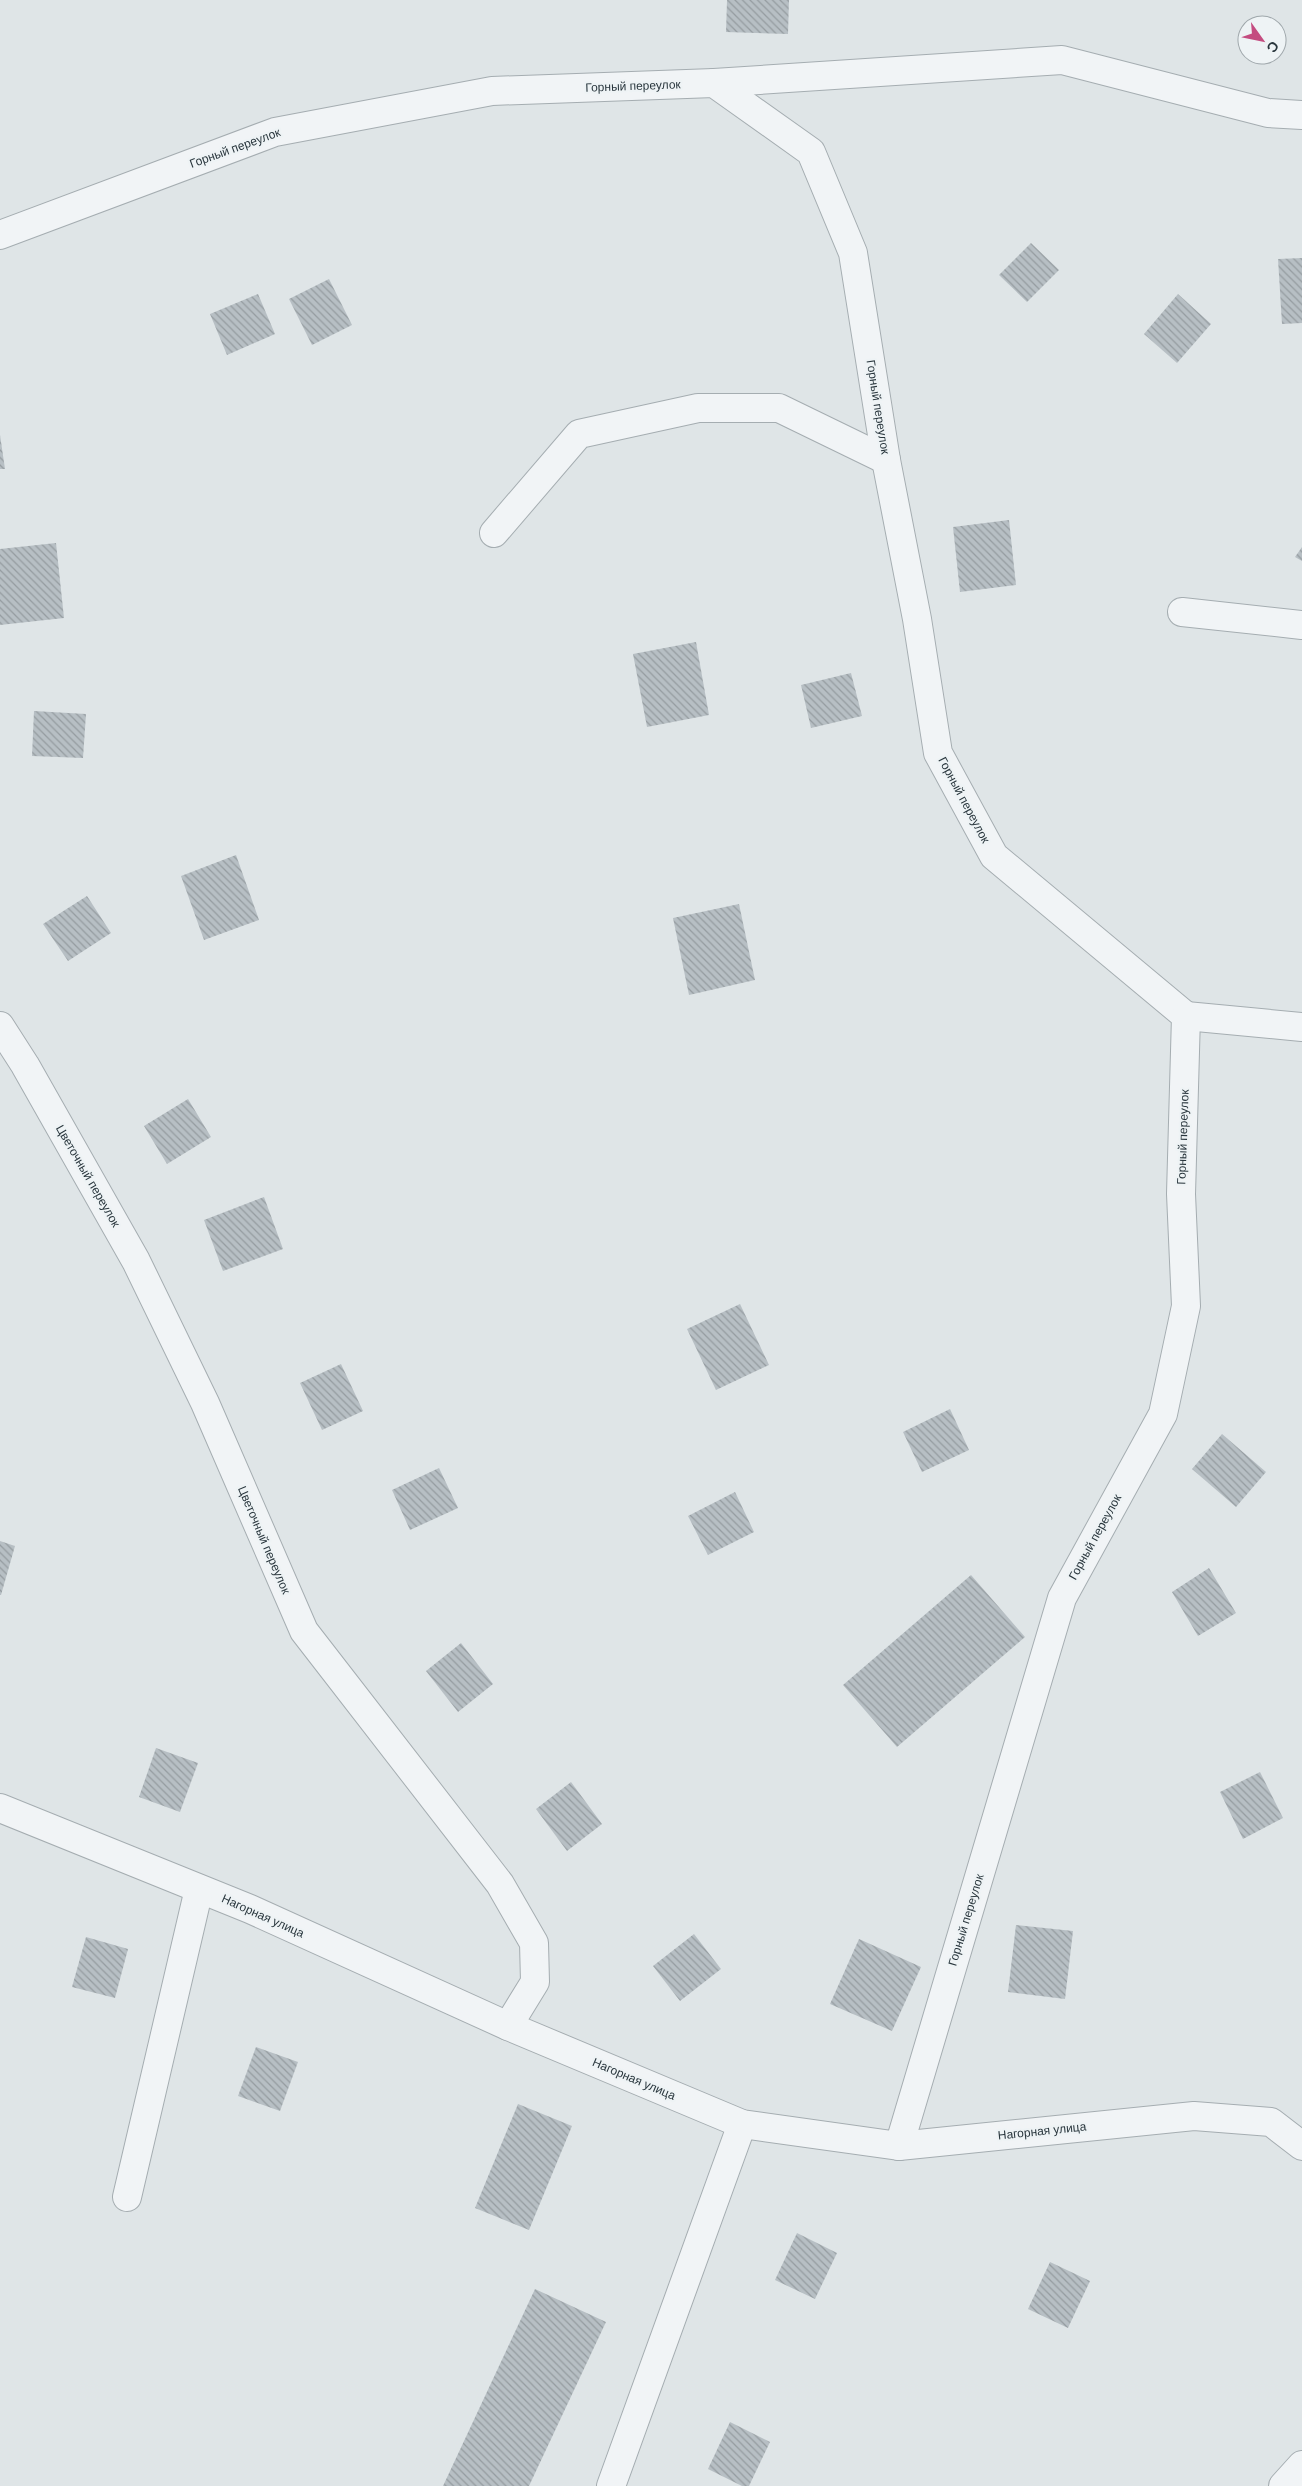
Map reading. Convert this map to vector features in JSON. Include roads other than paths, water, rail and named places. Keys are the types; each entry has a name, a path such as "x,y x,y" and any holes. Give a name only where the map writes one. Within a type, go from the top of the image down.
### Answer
{"street":[{"path":"714,83 1062,60 1268,113 1302,115"},
{"name":"Горный переулок","path":"0,235 275,132 492,90 714,83 811,152 853,253 886,460 917,619 938,753 994,856 1186,1016 1181,1194 1186,1306 1163,1414 1062,1598 899,2146"},
{"path":"494,533 579,434 698,408 779,408 886,460"},
{"path":"1182,612 1302,625"},
{"path":"1186,1016 1302,1027"},
{"name":"Цветочный переулок","path":"0,1026 25,1065 136,1261 205,1403 304,1631 500,1884 534,1943 535,1982 508,2026"},
{"name":"Нагорная улица","path":"0,1808 250,1909 508,2026 742,2124 899,2146 1194,2116 1271,2122 1302,2146"},
{"path":"127,2197 199,1889"},
{"path":"611,2486 742,2124"},
{"path":"1283,2486 1302,2464"}]}
